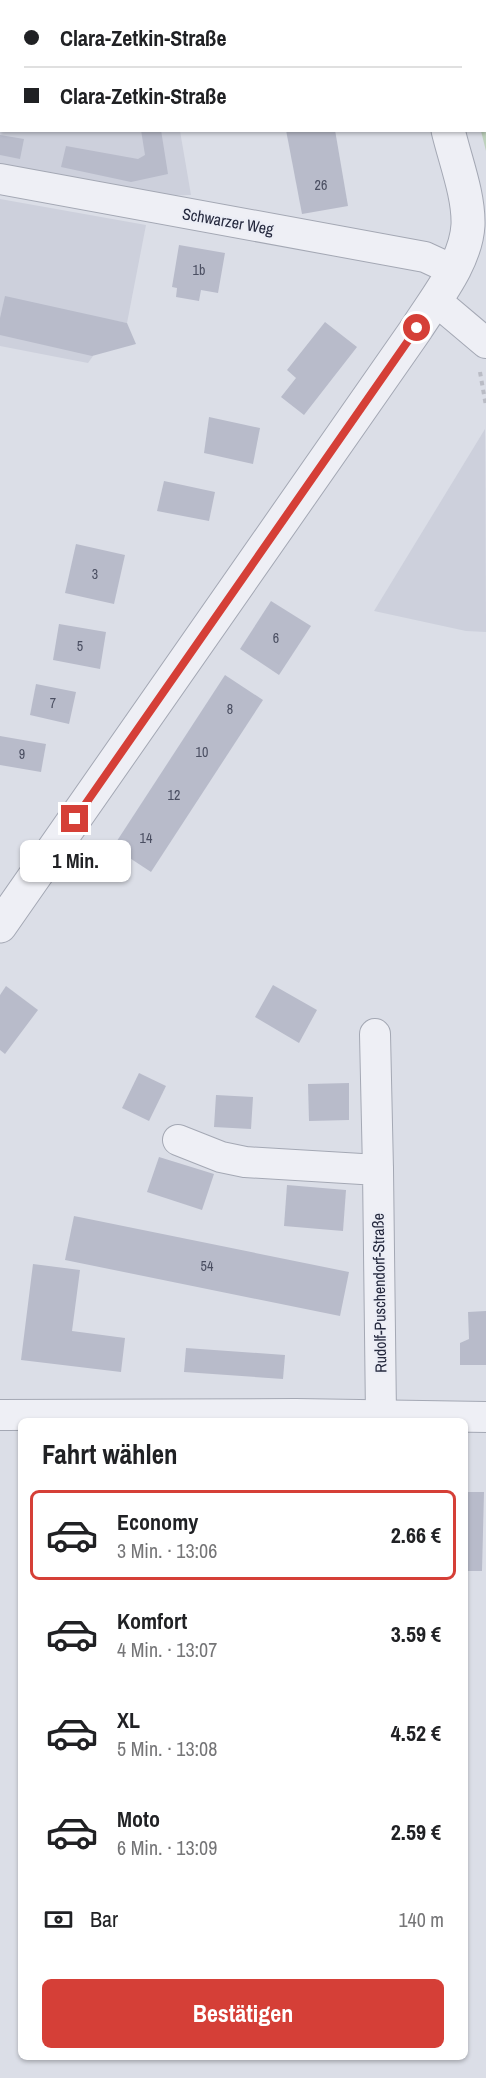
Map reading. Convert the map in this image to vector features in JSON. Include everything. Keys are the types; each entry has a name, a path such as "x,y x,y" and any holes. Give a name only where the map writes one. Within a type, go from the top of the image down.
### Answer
{"street":[{"path":"0,926 435,300 453,270 465,247 468,224 467,207 448,132"},
{"name":"Schwarzer Weg","path":"0,179 425,257 453,270"},
{"path":"435,300 483,353"},
{"name":"Rudolf-Puschendorf-Straße","path":"375,1034 381,1415"},
{"path":"178,1140 221,1157 245,1162 378,1170"},
{"path":"0,1415 486,1417"}],"path":[{"path":"483,353 480,376 486,406"}],"shaded area":[{"path":"0,132 180,132 191,195 158,196 0,165"},
{"path":"0,199 146,225 127,323 100,318 93,356 88,363 0,346"},
{"path":"485,429 486,632 466,631 374,611"}],"green space":[{"path":"481,132 486,132 486,151"}],"building":[{"path":"141,132 161,132 168,174 131,182 61,167 66,146 138,159 145,155"},
{"path":"286,132 335,132 348,206 302,214"},
{"path":"0,135 24,139 20,159 0,155"},
{"path":"179,245 225,253 218,293 201,290 199,301 176,297 177,288 172,287"},
{"path":"5,296 127,323 136,344 92,356 0,335 0,318"},
{"path":"325,322 357,347 304,415 281,397 296,378 287,370"},
{"path":"209,417 260,428 253,464 204,453"},
{"path":"164,481 215,492 209,521 157,511"},
{"path":"76,544 125,555 114,604 65,593"},
{"path":"271,601 311,626 279,675 240,649"},
{"path":"59,624 106,632 100,669 53,660"},
{"path":"225,675 263,700 151,872 113,847"},
{"path":"36,684 76,692 69,724 30,715"},
{"path":"0,736 46,744 41,772 0,765"},
{"path":"273,985 317,1010 299,1043 255,1017"},
{"path":"6,986 38,1010 5,1054 0,1050 0,995"},
{"path":"139,1073 166,1086 149,1121 122,1108"},
{"path":"349,1083 349,1120 309,1121 308,1084"},
{"path":"216,1095 253,1097 251,1129 214,1127"},
{"path":"159,1157 214,1174 202,1210 147,1192"},
{"path":"287,1185 346,1190 343,1231 284,1226"},
{"path":"74,1216 349,1272 340,1316 65,1260"},
{"path":"33,1264 80,1270 72,1331 125,1338 121,1372 21,1360"},
{"path":"486,1311 486,1365 460,1365 460,1343 469,1339 468,1312"},
{"path":"186,1348 285,1355 283,1379 184,1372"},
{"path":"468,1492 484,1492 482,1571 468,1571"}],"route":[{"path":"75,819 417,328"}]}
